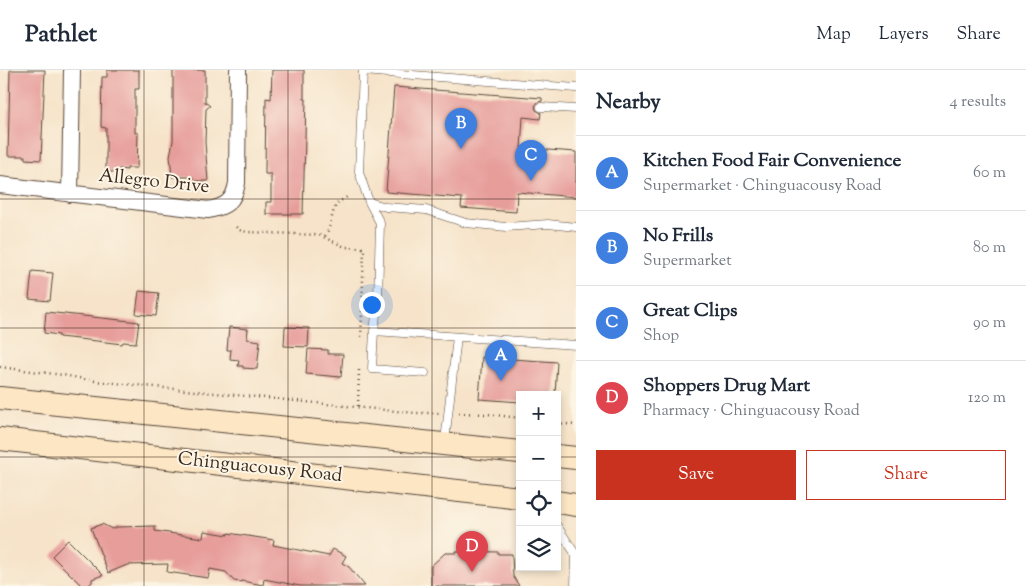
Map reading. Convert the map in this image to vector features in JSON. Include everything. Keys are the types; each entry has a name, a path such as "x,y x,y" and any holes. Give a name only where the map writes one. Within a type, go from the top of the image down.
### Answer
{"main road":[{"path":"0,398 516,452"},
{"name":"Chinguacousy Road","path":"0,439 516,498"},
{"path":"561,456 576,458"},
{"path":"561,502 576,504"}],"street":[{"path":"70,194 72,70"},
{"name":"Allegro Drive","path":"0,185 208,210 223,207 230,202 235,194 237,183 238,70"}],"lane":[{"path":"425,373 372,369 378,299 380,223 369,202 359,172 363,71 576,88"},
{"path":"541,107 576,109"},
{"path":"369,202 386,207 426,210 471,224 506,227 548,224 576,227"},
{"path":"374,331 576,345"},
{"path":"445,443 458,336"},
{"path":"561,532 576,554 575,586"}],"path":[{"path":"325,236 330,229 337,204 347,197"},
{"path":"236,227 247,232 319,234 345,247 364,248 360,347"},
{"path":"0,367 64,375 96,382 416,413 487,414 516,418"},
{"path":"358,407 359,367"},
{"path":"561,423 576,425"}],"building":[{"path":"10,70 45,70 41,160 25,159 25,156 8,156"},
{"path":"107,70 139,70 139,89 135,89 135,133 138,133 137,168 119,169 119,172 106,172 106,128 101,127 101,123 102,77 107,77"},
{"path":"173,70 205,70 205,102 210,106 206,109 205,142 208,181 193,181 193,177 172,177 170,156 173,141"},
{"path":"272,70 304,70 304,99 306,99 303,214 266,214 266,202 271,202 271,174 265,174 266,98 271,99"},
{"path":"394,87 542,98 542,101 538,102 535,106 536,110 541,113 540,119 523,117 521,148 576,152 576,197 517,192 516,212 461,208 462,198 386,192"},
{"path":"32,271 53,273 50,301 29,299"},
{"path":"139,291 159,293 156,316 136,314"},
{"path":"46,312 139,322 136,343 123,342 122,344 59,337 59,335 44,333"},
{"path":"229,327 248,329 247,339 260,341 257,369 243,368 243,366 238,366 239,360 230,359 231,350 227,350"},
{"path":"285,327 309,328 308,347 284,346"},
{"path":"308,349 328,350 328,354 343,354 341,377 306,374"},
{"path":"482,357 557,362 555,391 516,391 516,402 479,399"},
{"path":"102,524 112,529 117,527 155,526 155,531 203,538 204,531 228,535 228,533 274,540 273,545 329,556 333,549 346,556 342,563 349,567 365,586 300,586 264,579 263,585 234,581 226,572 210,569 208,578 167,572 168,564 127,565 108,573 91,528"},
{"path":"68,540 103,575 92,579 88,586 82,586 52,556"},
{"path":"456,551 512,554 513,576 519,586 431,586 431,566 445,553 456,553"}],"place":[{"name":"No Frills","path":"461,149"},
{"name":"Great Clips","path":"531,181"},
{"name":"Kitchen Food Fair Convenience","path":"501,381"},
{"name":"Shoppers Drug Mart","path":"472,572"}]}
